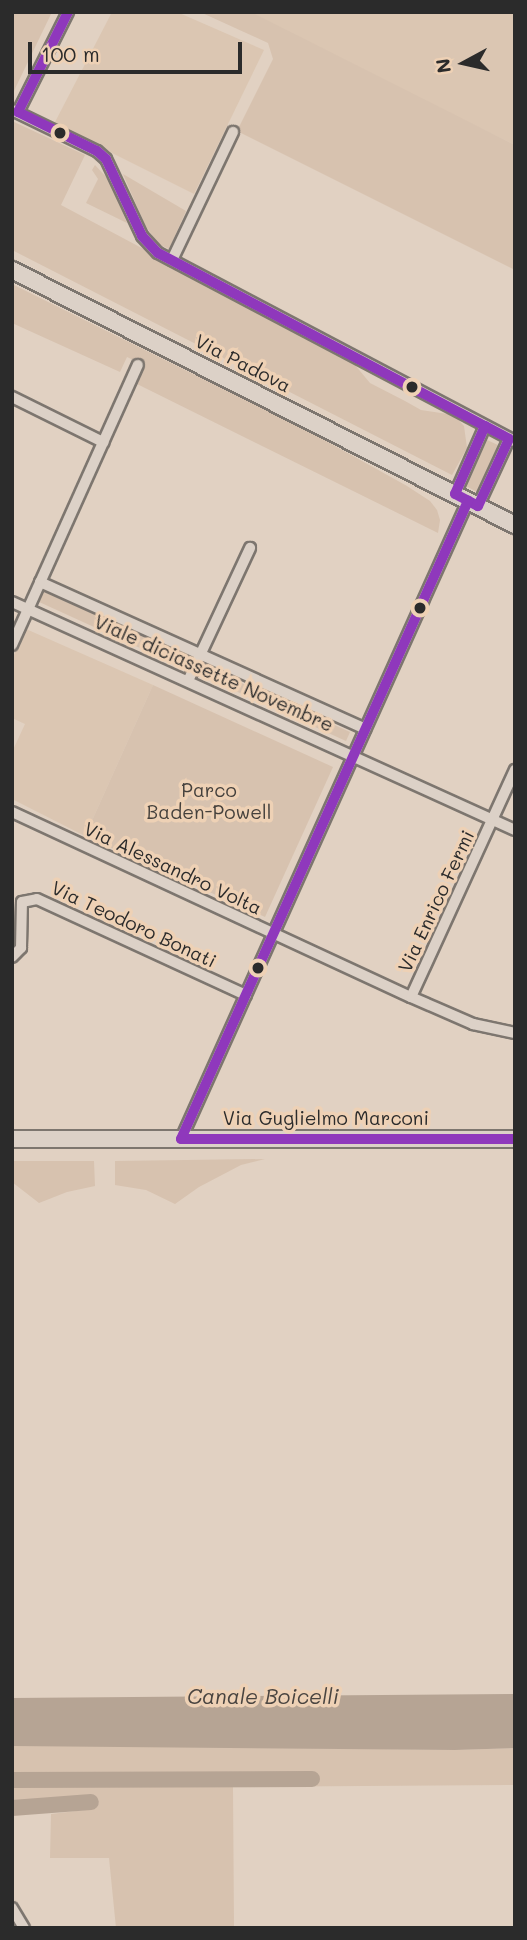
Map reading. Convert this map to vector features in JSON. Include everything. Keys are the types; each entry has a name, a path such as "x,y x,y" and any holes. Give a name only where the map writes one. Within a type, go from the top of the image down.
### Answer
{"main road":[{"name":"Via Padova","path":"12,270 515,525"},
{"name":"Via Guglielmo Marconi","path":"12,1139 515,1139"}],"street":[{"path":"68,12 15,111 97,151 106,159 142,236 158,253 512,440 467,500"},
{"path":"172,260 233,131"},
{"path":"12,645 138,365"},
{"path":"12,397 103,442"},
{"path":"181,1139 467,500 485,426"},
{"path":"188,681 250,548"},
{"name":"Viale diciassette Novembre","path":"40,582 365,729"},
{"name":"Viale diciassette Novembre","path":"12,602 515,830"},
{"name":"Via Enrico Fermi","path":"411,997 515,770"},
{"name":"Via Alessandro Volta","path":"12,812 411,997 473,1024 515,1033"},
{"name":"Via Teodoro Bonati","path":"12,957 21,948 22,902 37,899 246,995"},
{"path":"12,1908 24,1928"}],"shaded area":[{"path":"112,12 177,12 264,50 194,194 54,124"},
{"path":"250,12 515,12 515,145 456,116"},
{"path":"26,629 153,685 85,836 12,799 12,752 25,724 12,718 12,659"},
{"path":"515,1694 515,1748 455,1750 12,1746 12,1698"}],"green space":[{"path":"12,12 52,12 12,95"},
{"path":"200,12 251,12 515,145 515,270 237,131 273,59 268,43"},
{"path":"12,121 85,155 61,205 350,359 370,383 421,410 454,415 464,426 467,448 452,475 12,250"},
{"path":"95,165 109,180 127,223 86,203 98,179 92,170"},
{"path":"123,174 186,211 169,249 158,244 145,225"},
{"path":"12,284 308,431 407,486 430,501 437,510 440,520 438,533 135,383 144,365 127,357 120,372 12,323"},
{"path":"487,440 498,445 477,492 466,486"},
{"path":"42,591 191,658 186,669 37,601"},
{"path":"202,665 350,732 346,741 198,674"},
{"name":"Parco Baden-Powell","path":"153,685 333,767 265,917 85,836"},
{"path":"265,1159 241,1165 199,1187 175,1204 146,1190 115,1185 115,1161"},
{"path":"12,1161 94,1161 95,1186 67,1192 39,1203 12,1182"},
{"path":"12,1746 455,1750 515,1748 515,1785 233,1787 234,1926 446,1928 116,1928 109,1858 50,1858 51,1814 93,1809 91,1794 47,1801 12,1800"}],"waterway":[{"path":"12,1780 312,1779"},
{"path":"12,1808 91,1802"}],"transit line":[{"path":"18,112 68,12"},
{"path":"18,112 97,151 106,159 142,236 158,253 485,426"},
{"path":"485,426 509,439 478,506 455,494 485,426"},
{"path":"181,1139 468,501"},
{"path":"181,1139 515,1139"}],"water label":[{"name":"Canale Boicelli","path":"263,1696"}]}
